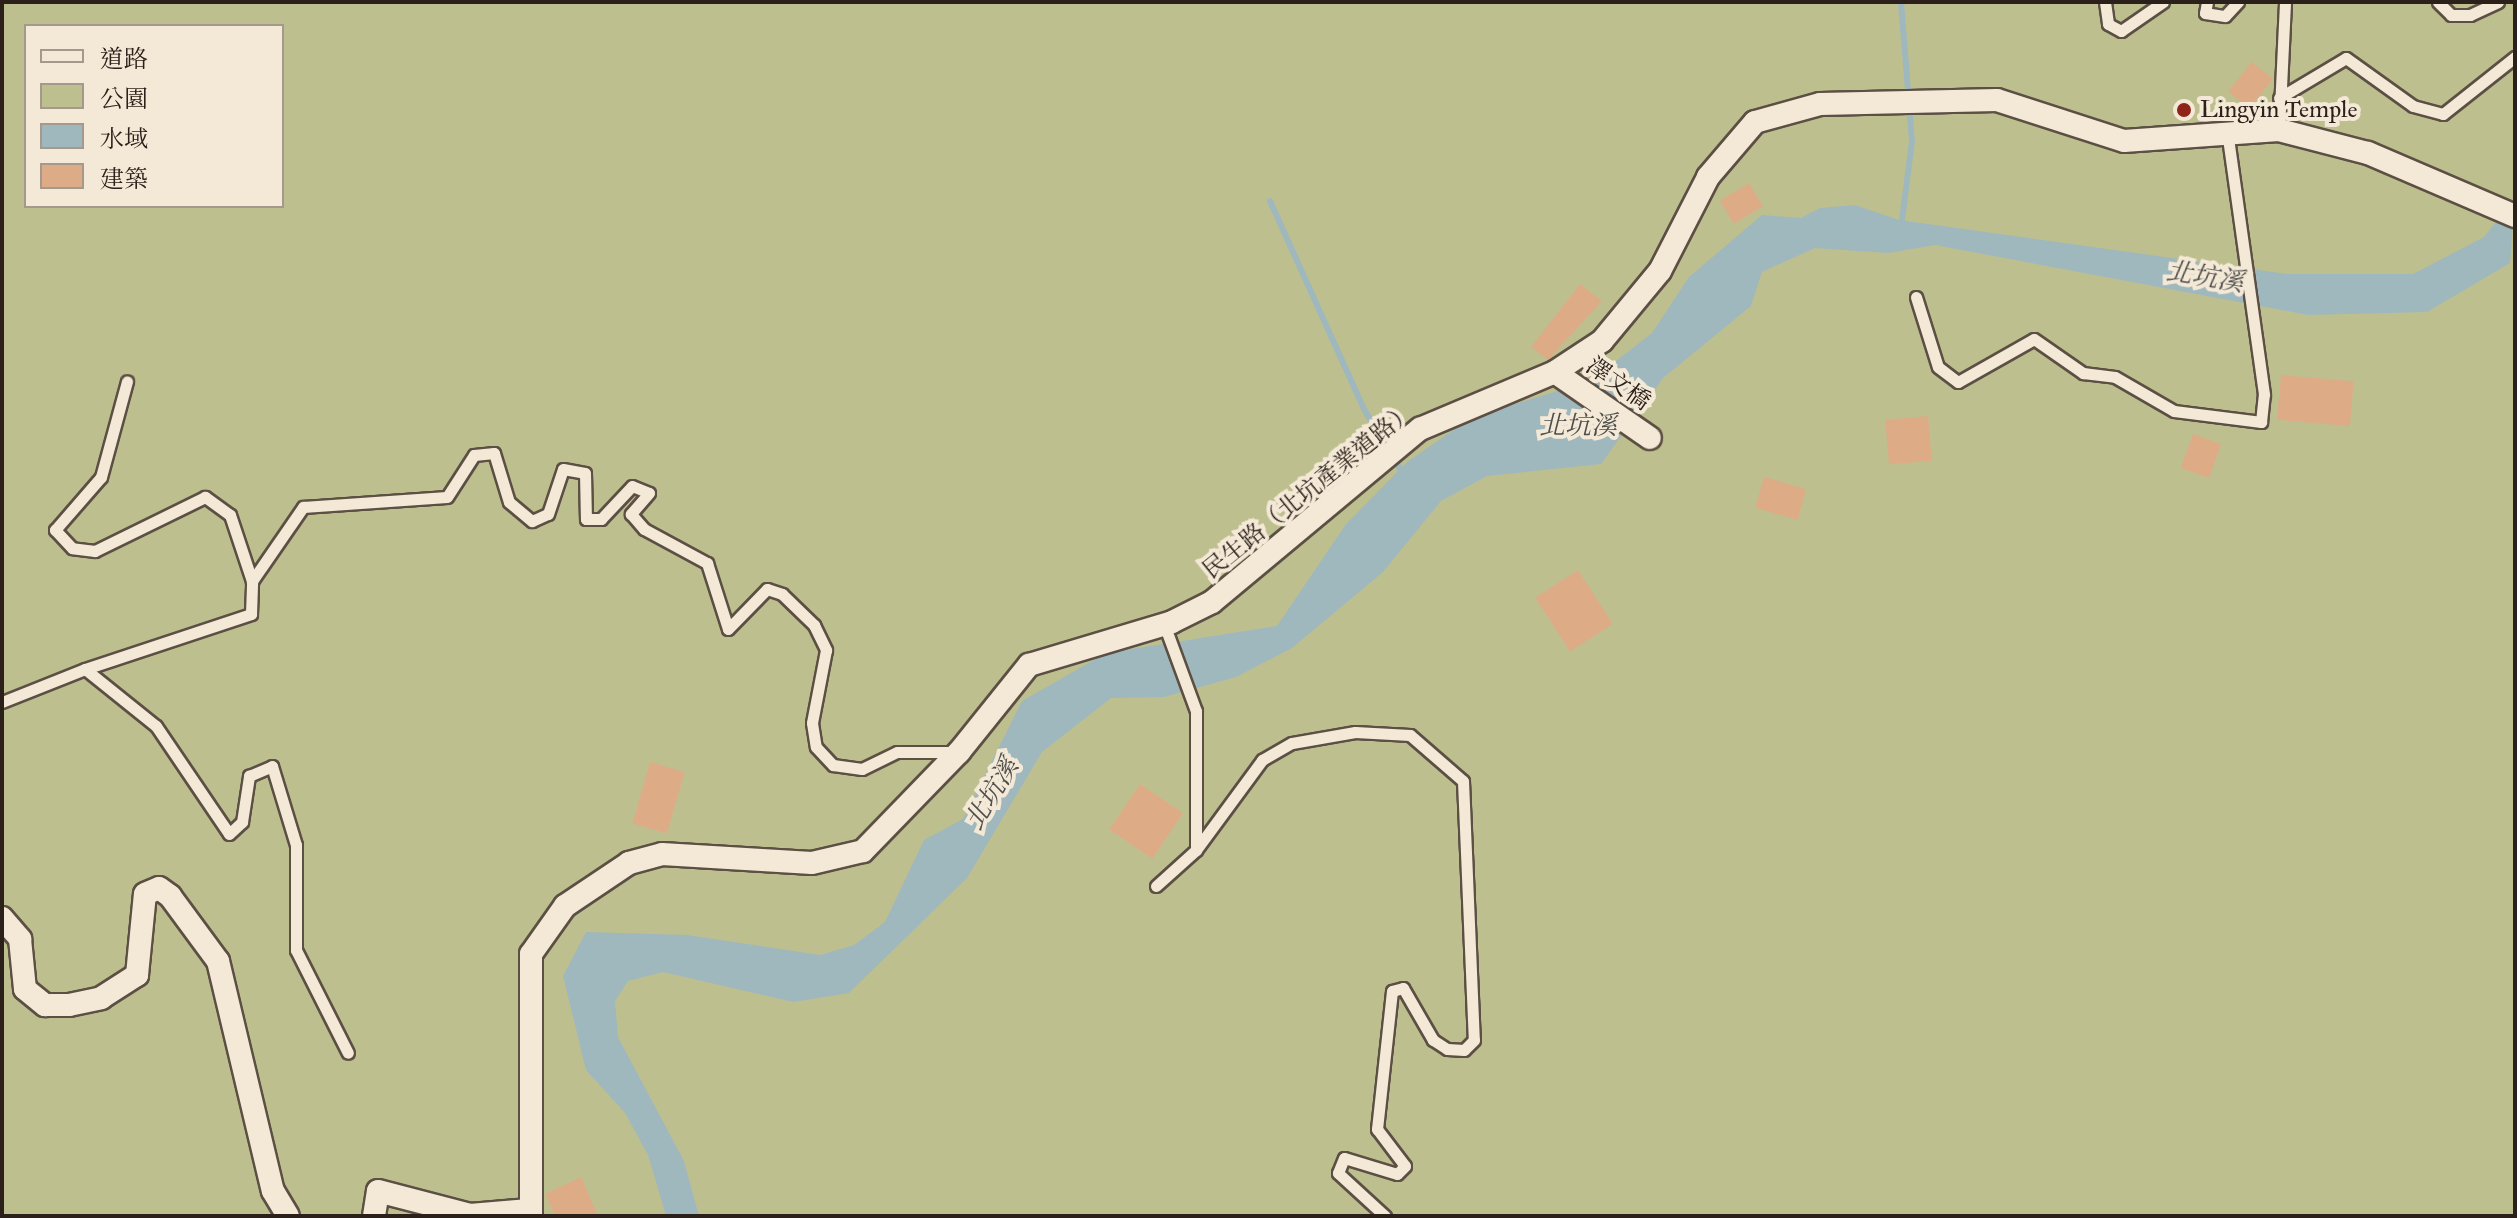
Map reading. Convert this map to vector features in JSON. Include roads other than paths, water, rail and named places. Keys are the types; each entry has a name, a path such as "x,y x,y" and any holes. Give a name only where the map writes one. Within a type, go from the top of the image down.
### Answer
{"street":[{"name":"民生路（北坑產業道路）","path":"530,1213 531,954 565,906 629,863 662,854 812,863 863,851 959,752 1029,665 1164,624 1212,602 1420,429 1555,372 1602,341 1660,271 1708,177 1755,122 1782,109 1997,100 2124,141 2279,130 2368,153 2515,216"},
{"name":"澤文橋","path":"1556,373 1650,438"},
{"path":"2,918 20,939 25,989 45,1005 69,1005 101,998 137,975 145,894 159,888 170,896 218,961 273,1191 288,1216"},
{"path":"374,1216 378,1191 470,1215 530,1213"}],"lane":[{"path":"2105,2 2108,24 2121,31 2163,2"},
{"path":"2207,2 2205,13 2225,16 2238,2"},
{"path":"2279,130 2285,2"},
{"path":"2438,2 2451,15 2470,15 2498,2"},
{"path":"2279,98 2346,58 2413,106 2443,114 2515,57"},
{"path":"1916,297 1938,367 1958,382 2034,339 2083,373 2115,377 2174,411 2261,422 2257,350 2227,132"},
{"path":"2,702 85,669 251,614 252,581 230,515 205,497 95,551 72,548 55,530 101,477 127,381"},
{"path":"252,581 303,507 447,497 474,455 494,453 509,502 532,521 548,514 563,469 585,473 586,519 601,519 632,486 649,493 631,514 644,529 707,563 728,629 767,589 782,594 814,625 826,650 812,723 816,747 833,765 862,769 897,752 959,752"},
{"path":"1164,624 1196,711 1196,850"},
{"path":"85,669 156,726 229,834 242,822 249,776 272,766 296,845 296,950 348,1053"},
{"path":"1156,886 1196,850 1262,760 1292,743 1355,732 1410,735 1463,781 1474,1040 1464,1050 1447,1049 1433,1040 1403,988 1392,991 1377,1129 1405,1166 1397,1174 1344,1158 1338,1173 1385,1216"}],"water":[{"name":"北坑溪","path":"2515,198 2510,263 2427,312 2308,315 1935,245 1888,253 1815,248 1762,272 1751,306 1663,378 1601,464 1487,476 1441,501 1383,572 1292,648 1236,677 1164,697 1111,698 1042,752 967,878 849,993 793,1002 663,972 628,981 615,1001 618,1037 684,1161 699,1216 666,1216 648,1155 625,1113 586,1070 563,976 586,932 687,935 820,955 854,945 885,922 924,840 963,819 1022,701 1106,653 1277,626 1346,524 1407,462 1472,417 1590,381 1652,333 1689,277 1762,215 1801,218 1820,208 1855,205 1899,220 2287,274 2413,274 2484,237"}],"waterway":[{"path":"1901,2 1912,141 1901,228"},
{"path":"1270,201 1364,409 1403,474"}],"place":[{"name":"Lingyin Temple","path":"2184,110"}]}
